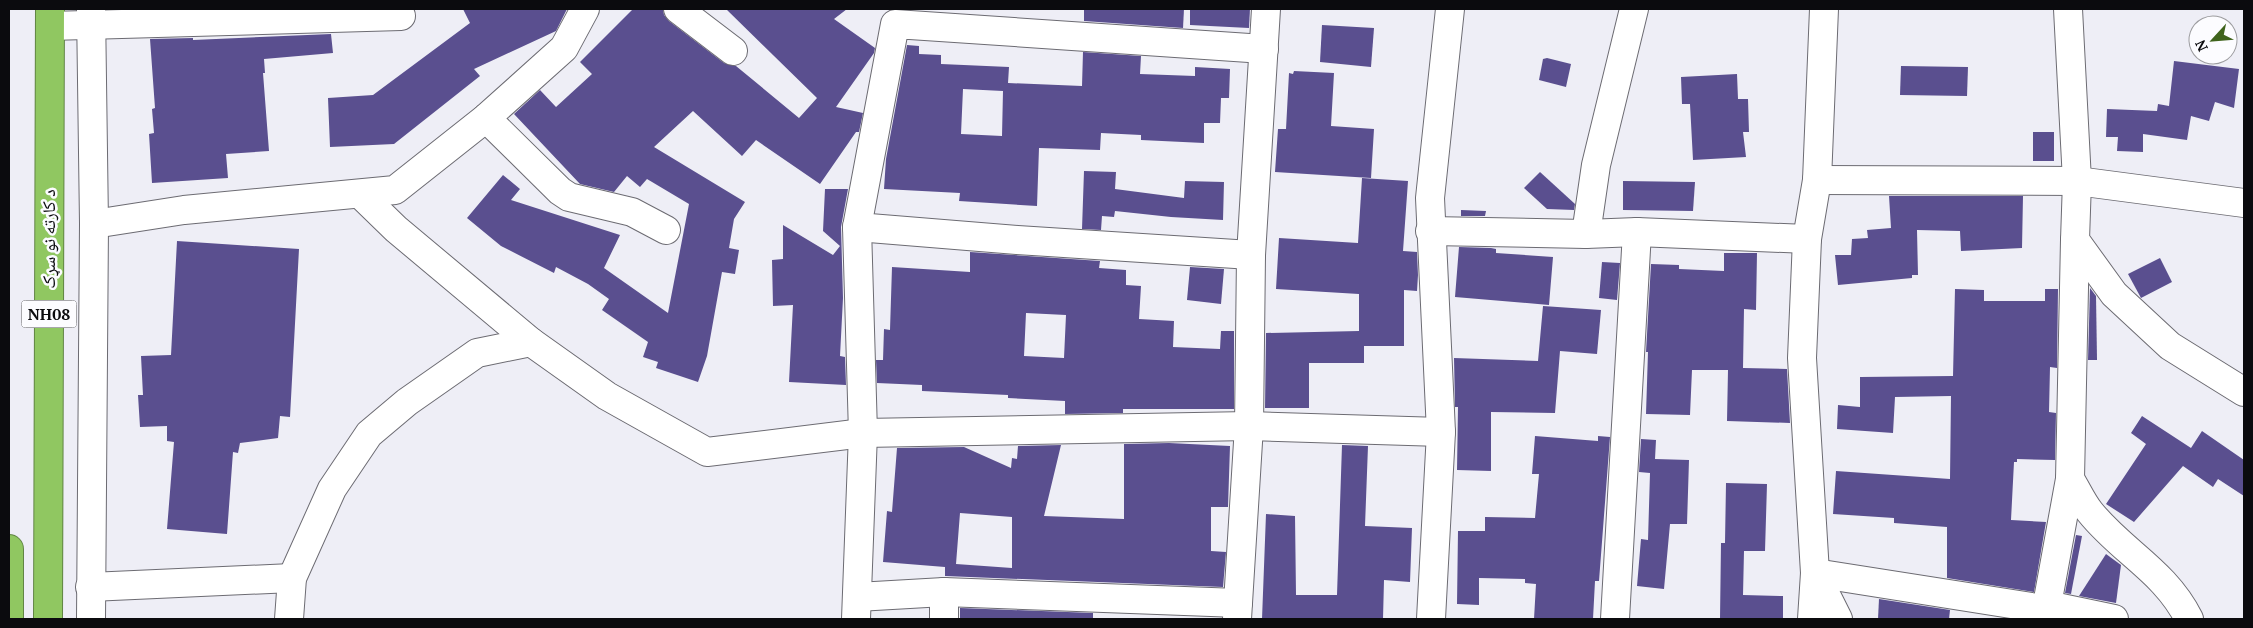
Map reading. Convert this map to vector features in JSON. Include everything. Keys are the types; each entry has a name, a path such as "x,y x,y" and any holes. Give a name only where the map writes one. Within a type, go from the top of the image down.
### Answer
{"highway":[{"name":"د کارته نو سړک","path":"48,619 50,18"},
{"path":"9,549 9,619"}],"street":[{"path":"94,224 184,210 395,190 486,118 564,48 585,9"},
{"path":"678,9 733,51"},
{"path":"1264,49 896,24 857,227 863,433 856,608 944,592 1237,611 1249,426 1251,255 1264,49 1266,9"},
{"path":"1431,619 1441,432 1430,231 1431,189 1450,9"},
{"path":"1586,234 1596,165 1634,9"},
{"path":"1812,619 1815,573 1802,358 1807,239 1817,180 1824,9"},
{"path":"2047,605 2070,479 2077,181 2068,9"},
{"path":"50,18 401,16"},
{"path":"91,17 94,224 91,619"},
{"path":"486,118 569,197 632,212 666,230"},
{"path":"1817,180 2077,181 2244,204"},
{"path":"360,194 396,229 531,342 608,396 707,452 863,433 1249,426 1441,432"},
{"path":"857,227 1018,240 1251,255"},
{"path":"1430,231 1586,234 1637,232 1807,239"},
{"path":"1615,619 1637,232"},
{"path":"2075,240 2114,294 2170,346 2244,392"},
{"path":"289,619 292,578 332,489 369,434 407,402 477,354 531,342"},
{"path":"2070,479 2090,512 2122,544 2159,576 2182,606 2189,619"},
{"path":"1815,573 2037,608 2047,605 2114,619"},
{"path":"1815,573 1838,619"},
{"path":"90,587 292,578"},
{"path":"944,592 944,619"}],"building":[{"path":"463,9 567,9 556,31 474,69 480,76 394,144 330,147 328,98 373,95 470,23"},
{"path":"633,9 663,9 664,15 669,21 724,63 736,66 799,118 817,98 726,9 847,9 834,19 875,48 874,53 836,107 863,113 859,132 856,132 820,184 756,140 742,156 693,111 654,147 745,202 734,219 729,248 739,250 735,274 722,272 707,356 698,382 656,368 658,362 643,357 648,342 602,310 609,299 588,284 556,267 554,273 501,246 467,218 503,175 520,189 511,200 620,235 604,268 668,313 689,204 647,179 640,187 627,176 614,192 580,184 514,114 540,90 556,107 592,74 580,62"},
{"path":"1084,9 1184,9 1183,28 1084,21"},
{"path":"1190,9 1250,9 1249,28 1190,25"},
{"path":"1322,25 1374,28 1371,67 1320,62"},
{"path":"331,34 333,53 264,59 265,73 263,73 269,151 226,154 228,178 152,183 149,134 154,133 152,109 155,108 150,39 193,38 193,40"},
{"path":"907,45 919,46 919,54 941,55 941,64 1009,67 1008,83 1082,86 1083,52 1141,56 1140,74 1195,76 1195,67 1230,69 1229,98 1221,98 1220,123 1204,123 1204,143 1141,140 1141,135 1101,133 1100,150 1039,148 1037,206 959,201 960,193 884,189 886,159","holes":["963,89 1003,91 1002,136 961,134"]},
{"path":"1547,58 1571,64 1566,87 1539,80 1543,59"},
{"path":"2174,61 2188,63 2188,65 2239,69 2234,108 2215,102 2209,121 2191,116 2187,140 2143,134 2143,152 2117,151 2118,137 2106,137 2107,109 2157,111 2158,104 2169,106"},
{"path":"1901,66 1968,67 1967,96 1900,95"},
{"path":"1294,71 1334,73 1331,126 1374,129 1371,178 1275,172 1278,129 1286,129 1289,73 1293,74"},
{"path":"1737,74 1738,99 1748,99 1749,132 1743,132 1746,157 1693,160 1690,104 1682,104 1681,77"},
{"path":"2033,132 2054,132 2054,161 2033,161"},
{"path":"1084,171 1116,172 1115,189 1184,198 1185,181 1224,182 1223,220 1115,211 1114,217 1102,216 1101,230 1082,229"},
{"path":"1540,172 1575,204 1574,210 1547,209 1524,188"},
{"path":"1362,178 1408,181 1403,251 1417,252 1418,275 1417,291 1404,290 1404,346 1364,346 1364,363 1309,363 1309,408 1265,408 1266,333 1359,331 1359,294 1276,289 1279,238 1358,243"},
{"path":"1623,181 1695,182 1693,211 1623,210"},
{"path":"825,189 848,189 841,227 843,298 840,356 845,357 846,385 789,382 793,305 773,306 772,260 783,259 783,225 833,255 840,246 823,231"},
{"path":"1889,196 2023,196 2022,248 1961,251 1960,231 1917,230 1918,275 1912,275 1912,278 1838,285 1835,255 1851,255 1852,239 1868,238 1867,230 1891,228"},
{"path":"1461,210 1486,211 1485,216 1461,216"},
{"path":"177,241 299,249 290,417 280,416 278,438 240,443 238,453 233,452 227,534 167,529 174,442 167,441 167,426 140,427 138,395 143,395 141,356 171,355"},
{"path":"1459,247 1491,248 1496,249 1496,253 1553,257 1549,305 1455,297"},
{"path":"970,252 1100,261 1099,268 1126,270 1126,285 1141,286 1139,319 1174,321 1173,347 1220,349 1221,331 1234,331 1234,409 1123,409 1123,413 1065,414 1065,401 1008,398 1008,395 922,391 922,385 877,383 876,360 883,360 884,329 890,330 892,267 970,272","holes":["1026,313 1066,315 1064,358 1024,356"]},
{"path":"1724,253 1757,253 1756,310 1744,309 1743,368 1787,369 1790,423 1727,421 1728,370 1692,370 1690,415 1646,414 1648,352 1646,352 1651,264 1679,265 1679,269 1724,271"},
{"path":"2160,258 2172,282 2141,298 2128,274"},
{"path":"1602,262 1620,263 1617,300 1599,298"},
{"path":"1190,267 1224,269 1221,304 1187,300"},
{"path":"2090,288 2096,296 2097,360 2088,360"},
{"path":"1955,289 1984,290 1984,301 2045,301 2045,289 2058,289 2057,368 2050,367 2049,412 2056,413 2055,460 2017,459 2017,462 2014,462 2011,520 2046,522 2034,592 1947,578 1947,527 1894,523 1894,518 1833,514 1836,471 1950,479 1951,396 1895,397 1893,433 1837,429 1838,405 1860,407 1860,377 1953,376"},
{"path":"1543,306 1601,310 1597,354 1560,351 1555,413 1491,412 1491,471 1457,470 1458,407 1455,407 1454,358 1538,361"},
{"path":"2142,416 2191,448 2202,431 2244,460 2244,496 2218,479 2213,487 2183,466 2134,522 2106,504 2146,444 2131,433"},
{"path":"1535,436 1598,441 1598,436 1610,437 1599,581 1595,581 1593,619 1534,619 1536,584 1525,583 1525,579 1479,578 1479,605 1457,604 1458,531 1485,531 1485,517 1535,518 1539,474 1532,474"},
{"path":"1641,439 1656,440 1655,459 1689,460 1687,524 1670,524 1664,589 1637,586 1641,539 1648,540 1650,473 1639,472"},
{"path":"1169,443 1230,446 1228,507 1211,507 1211,551 1226,552 1223,587 945,576 945,567 883,562 887,511 892,512 897,448 964,447 1011,468 1012,458 1017,459 1018,446 1061,445 1044,516 1124,519 1124,444","holes":["960,513 1012,517 1012,568 956,564"]},
{"path":"1342,445 1368,446 1365,526 1412,528 1410,582 1384,580 1383,619 1262,619 1266,514 1295,516 1296,595 1337,595"},
{"path":"1726,483 1767,484 1765,551 1744,551 1743,595 1783,596 1783,619 1720,619 1721,543 1725,543"},
{"path":"2076,535 2082,536 2071,594 2065,593"},
{"path":"2106,554 2121,565 2116,603 2079,596"},
{"path":"1879,599 1950,610 1949,619 1878,619"},
{"path":"960,608 1093,613 1093,619 960,619"}]}
